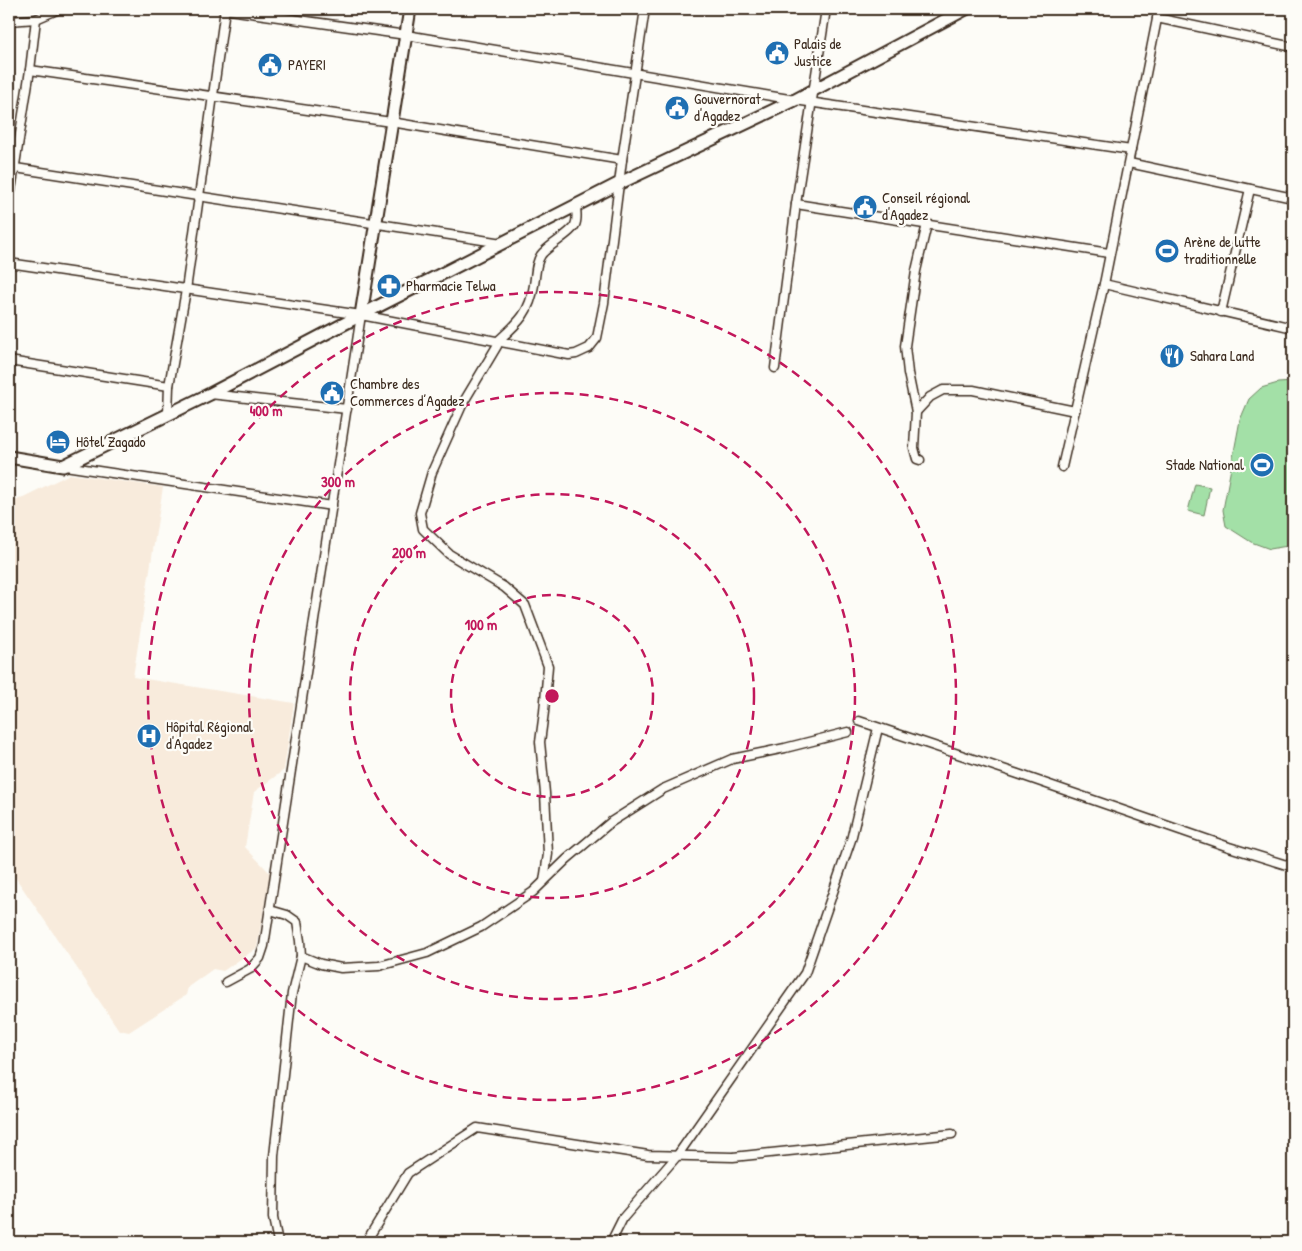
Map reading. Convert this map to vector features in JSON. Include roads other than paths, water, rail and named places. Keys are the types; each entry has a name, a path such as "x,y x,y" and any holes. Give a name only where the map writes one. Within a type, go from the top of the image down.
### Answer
{"main road":[{"path":"361,315 410,9"},
{"path":"9,457 63,466 210,394 620,183 794,100 812,96 966,9"}],"street":[{"path":"9,21 36,19 59,9"},
{"path":"168,414 169,386 186,290 224,9 406,36 794,100"},
{"path":"9,263 361,315 569,355 576,354 589,348 596,338 604,303 644,9"},
{"path":"775,368 796,204 826,9"},
{"path":"1062,467 1104,284 1159,9"},
{"path":"1158,18 1293,47"},
{"path":"9,203 12,167 30,70 36,19"},
{"path":"30,70 391,122 622,160"},
{"path":"812,96 1132,150"},
{"path":"1129,163 1293,198"},
{"path":"12,167 504,243"},
{"path":"1221,312 1250,189"},
{"path":"796,204 1109,253"},
{"path":"544,881 548,854 540,742 548,666 525,605 504,587 449,554 423,529 420,513 432,472 463,403 497,346 498,341 523,316 529,306 534,286 536,265 540,257 544,251 575,226 577,218 576,206"},
{"path":"920,460 917,459 914,448 916,412 905,346 916,270 927,224"},
{"path":"1104,284 1293,328"},
{"path":"226,982 250,969 260,958 264,946 361,315"},
{"path":"9,361 169,386"},
{"path":"916,412 930,397 943,390 973,390 1075,411"},
{"path":"210,394 347,410"},
{"path":"63,466 332,506"},
{"path":"860,721 1293,867"},
{"path":"610,1242 623,1218 677,1156 805,973 851,840 878,728"},
{"path":"301,956 321,964 341,968 378,966 427,953 481,926 532,892 611,822 663,789 732,759 848,732"},
{"path":"270,910 287,915 297,922 301,956 292,993 274,1156 273,1218 278,1242"},
{"path":"368,1242 369,1237 408,1173 477,1128 648,1155 733,1157 952,1134"}],"place":[{"name":"Palais de Justice","path":"777,53"},
{"name":"PAYERI","path":"270,65"},
{"name":"Gouvernorat d'Agadez","path":"677,108"},
{"name":"Conseil régional d'Agadez","path":"865,207"},
{"name":"Arène de lutte traditionnelle","path":"1167,251"},
{"name":"Pharmacie Telwa","path":"389,286"},
{"name":"Sahara Land","path":"1172,356"},
{"name":"Chambre des Commerces d’Agadez","path":"332,393"},
{"name":"Hôtel Zagado","path":"58,442"},
{"name":"Stade National","path":"1262,465"},
{"name":"Hôpital Régional d'Agadez","path":"149,736"}]}
